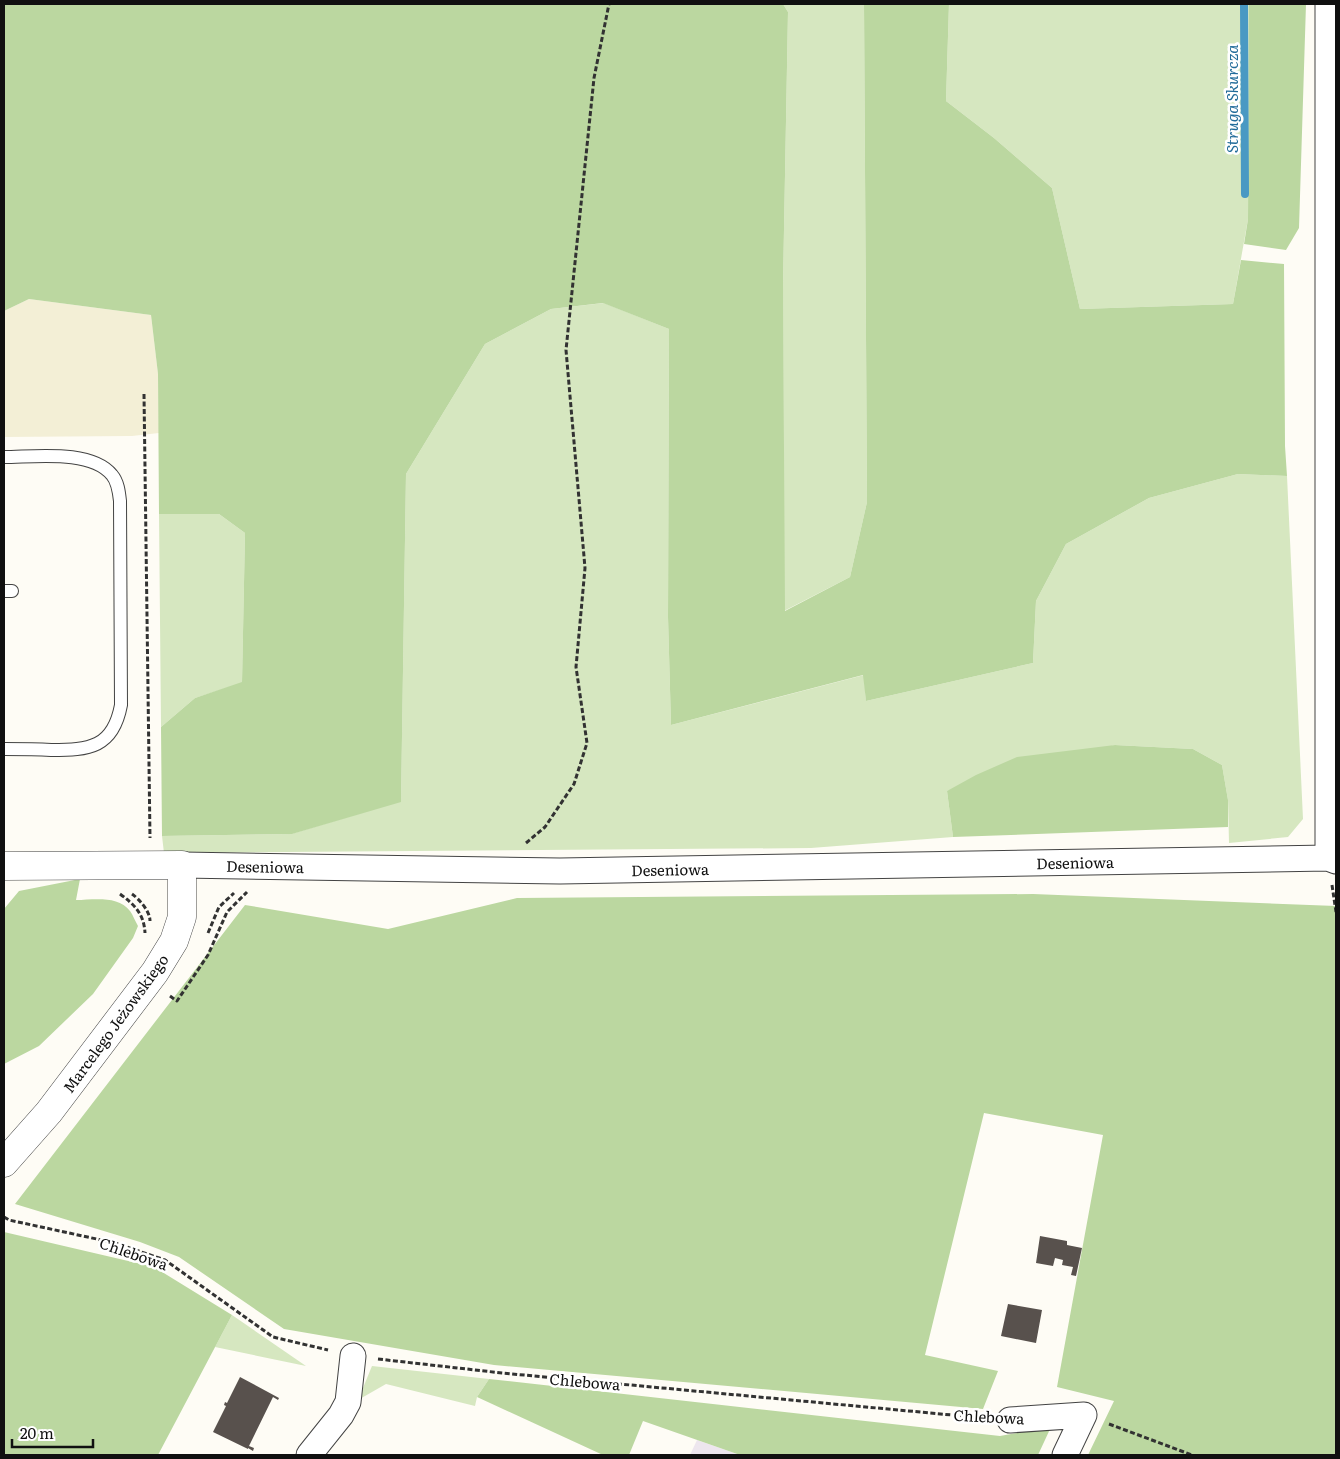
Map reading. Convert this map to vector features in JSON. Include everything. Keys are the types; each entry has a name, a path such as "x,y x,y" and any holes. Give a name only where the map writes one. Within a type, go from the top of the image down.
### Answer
{"street":[{"path":"1331,11 1332,859"},
{"name":"Deseniowa","path":"4,866 182,865 590,870 1332,859"},
{"name":"Marcelego Jeżowskiego","path":"4,1163 49,1112 155,972 174,941 182,917 182,865"},
{"path":"309,1455 342,1415 348,1402 353,1356"},
{"path":"1065,1455 1084,1415"},
{"name":"Chlebowa","path":"1010,1420 1084,1415"}],"lane":[{"path":"4,457 74,456 90,460 104,467 113,475 120,500 121,705 118,718 112,730 103,740 91,748 67,750 4,749"}],"path":[{"path":"495,870 545,827 574,784 587,743 576,667 584,568 566,350 594,78 609,4"},
{"path":"144,394 150,865"},
{"path":"126,890 137,897 150,917 150,924"},
{"path":"119,893 134,904 145,921 146,936"},
{"name":"Chlebowa","path":"4,1217 8,1220 115,1243 166,1260 273,1337 353,1356 502,1373 1010,1420"},
{"path":"1084,1415 1192,1455"}],"shaded area":[{"path":"29,299 151,315 158,374 159,433 132,436 4,437 4,311"},
{"path":"697,1440 740,1455 690,1455"}],"green space":[{"path":"4,4 783,4 788,12 783,285 785,611 850,577 867,502 864,4 949,4 946,101 994,138 1052,188 1080,309 1233,304 1241,260 1284,264 1285,446 1287,476 1238,474 1149,498 1066,544 1036,601 1033,663 866,701 863,675 671,725 668,617 669,329 603,303 551,309 485,344 406,474 401,802 292,834 162,836 161,727 195,698 242,682 245,533 219,514 159,514 158,374 151,315 29,299 4,311"},
{"path":"783,4 864,4 867,502 850,577 784,611 783,285 788,12"},
{"path":"949,4 1249,4 1248,219 1233,304 1080,309 1052,188 994,138 946,101"},
{"path":"1249,4 1306,4 1299,228 1286,250 1244,244 1248,219"},
{"path":"604,303 669,329 668,617 671,725 864,675 866,701 1033,663 1036,601 1066,544 1149,498 1238,474 1287,476 1303,819 1288,837 1229,843 1228,800 1222,765 1193,749 1115,745 947,791 953,837 811,848 164,853 162,836 291,834 401,801 406,474 485,344 551,309"},
{"path":"159,514 219,514 245,533 242,683 195,698 161,727"},
{"path":"1115,745 1193,749 1222,765 1228,800 1228,827 953,837 947,791 976,775 1017,757"},
{"path":"80,879 76,900 112,900 125,906 130,911 138,926 133,938 93,994 39,1046 4,1064 4,909 19,891"},
{"path":"1033,894 1336,906 1336,1455 1088,1455 1114,1401 1057,1387 1103,1135 984,1113 925,1355 998,1371 983,1409 494,1365 284,1329 179,1257 140,1242 15,1204 245,905 388,929 517,898"},
{"path":"4,1232 154,1267 232,1315 158,1455 4,1455"},
{"path":"232,1315 306,1366 215,1347"},
{"path":"372,1366 489,1379 477,1397 475,1406 386,1384 358,1400"},
{"path":"489,1379 1000,1436 1051,1427 1038,1455 740,1455 643,1421 629,1455 603,1455 477,1397"}],"building":[{"path":"1040,1236 1067,1241 1067,1245 1082,1248 1076,1276 1071,1275 1073,1267 1062,1265 1063,1260 1055,1258 1053,1266 1036,1263"},
{"path":"1008,1304 1042,1310 1036,1343 1001,1336"},
{"path":"240,1377 279,1398 278,1400 273,1397 249,1446 254,1448 253,1451 213,1432 226,1406 224,1405 225,1402 227,1403"}],"waterway":[{"name":"Struga Skurcza","path":"1244,4 1245,194"}]}
